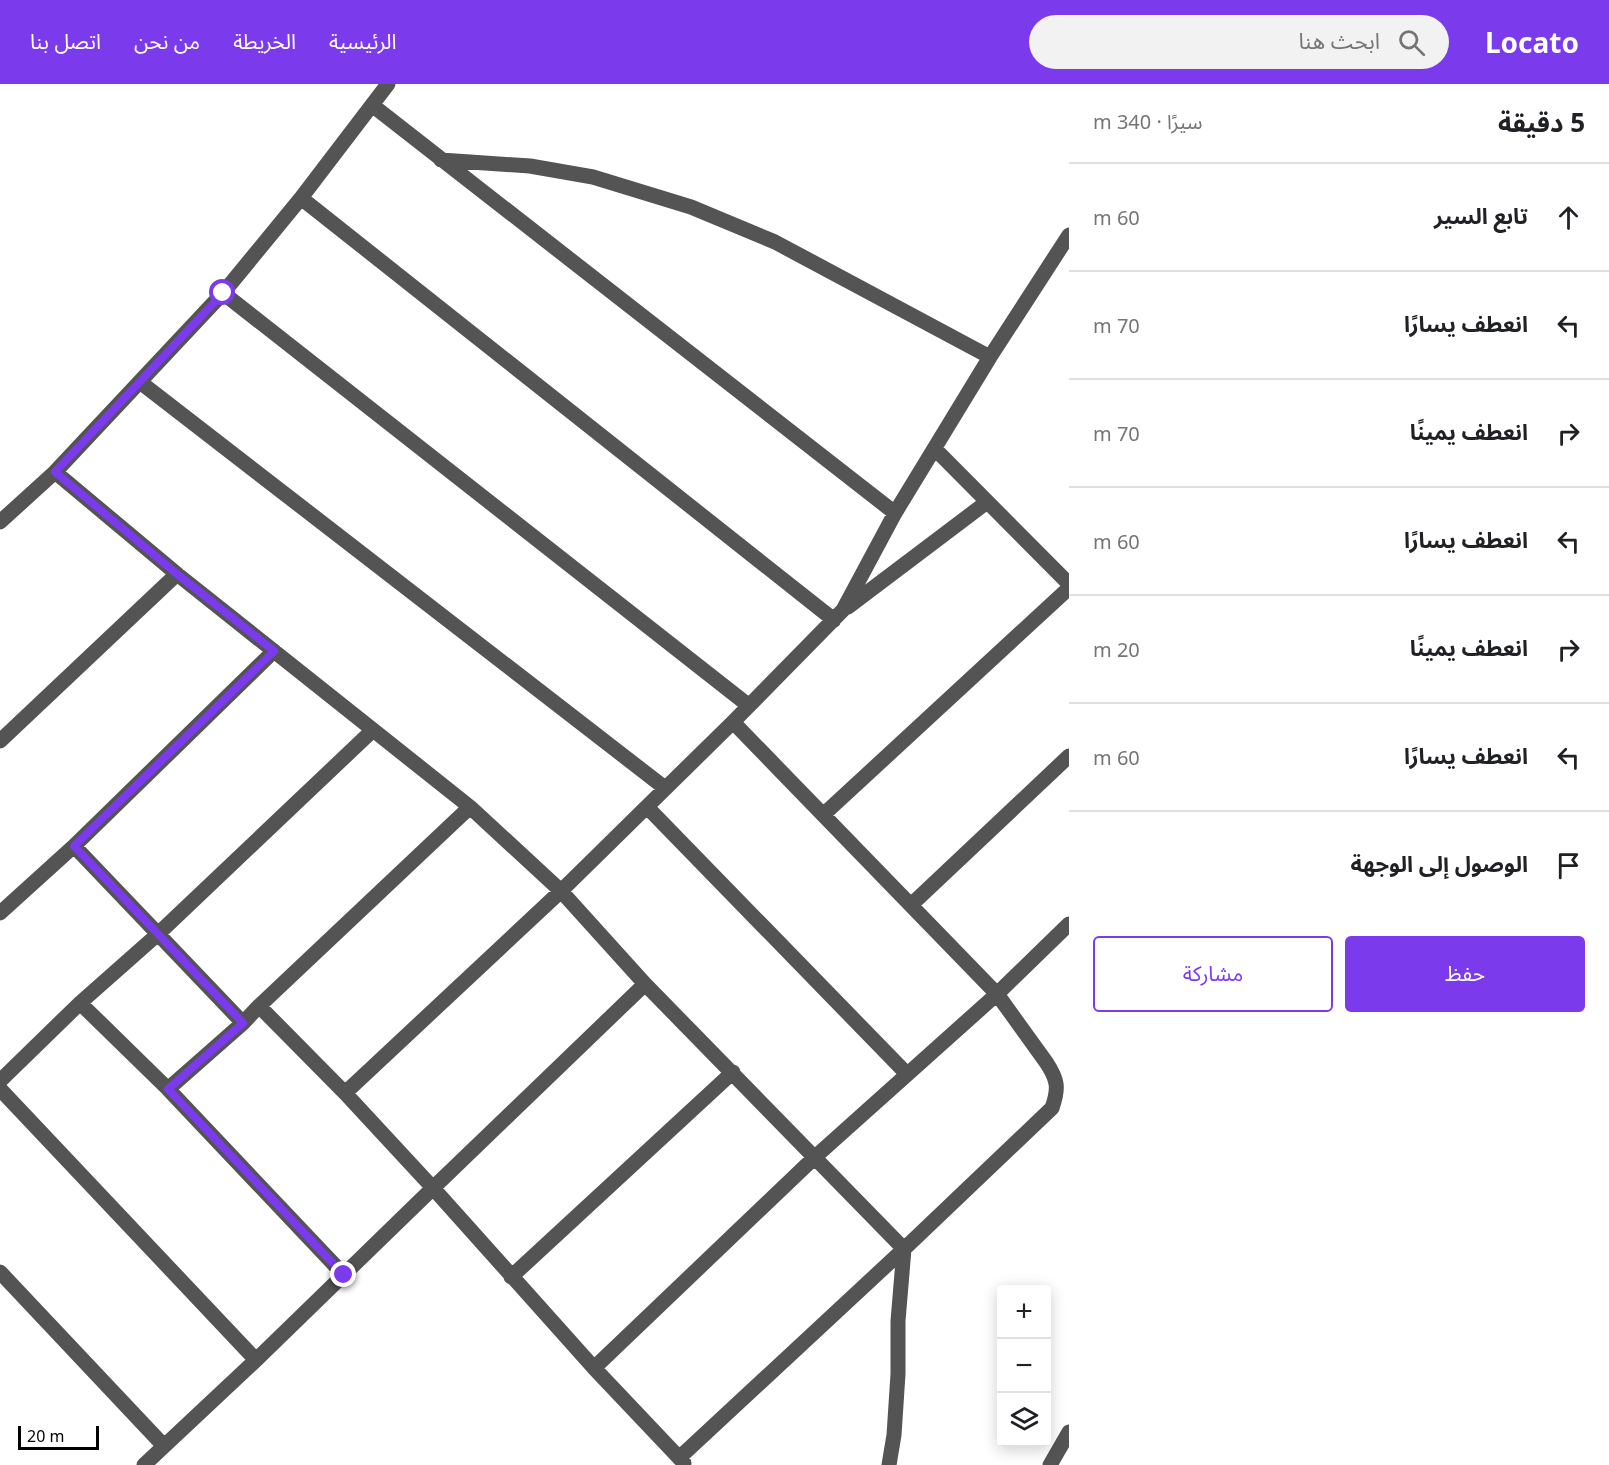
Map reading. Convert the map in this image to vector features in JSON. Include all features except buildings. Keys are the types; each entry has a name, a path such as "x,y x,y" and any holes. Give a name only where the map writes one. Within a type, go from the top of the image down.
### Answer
{"street":[{"path":"0,522 55,472 223,293 301,198 388,84"},
{"path":"372,105 895,513"},
{"path":"441,160 530,166 593,177 691,207 775,242 990,357"},
{"path":"301,198 839,615"},
{"path":"839,615 895,513 990,357 1069,235"},
{"path":"223,293 748,705"},
{"path":"140,382 665,788"},
{"path":"823,815 1069,586 935,449"},
{"path":"55,472 177,574 470,807 561,891 645,984 904,1249 898,1321 897,1394 889,1465"},
{"path":"345,1093 561,891 839,615 987,502"},
{"path":"0,741 177,574"},
{"path":"0,913 74,846 274,651"},
{"path":"259,1006 345,1093 594,1368 682,1461 1052,1108 1057,1095 1053,1072 997,994 733,722"},
{"path":"0,1081 80,1003 158,934 373,730"},
{"path":"911,905 1069,756"},
{"path":"168,1089 243,1023 470,807"},
{"path":"646,807 907,1074"},
{"path":"74,846 243,1023"},
{"path":"594,1368 815,1157 997,994 1069,924"},
{"path":"144,1465 256,1360 645,984"},
{"path":"80,1003 168,1089 344,1275"},
{"path":"511,1277 733,1072"},
{"path":"0,1089 256,1360"},
{"path":"0,1272 164,1446"},
{"path":"1050,1465 1069,1432"}],"route":[{"path":"223,293 55,472 274,651 74,846 243,1023 168,1089 344,1275"}]}
